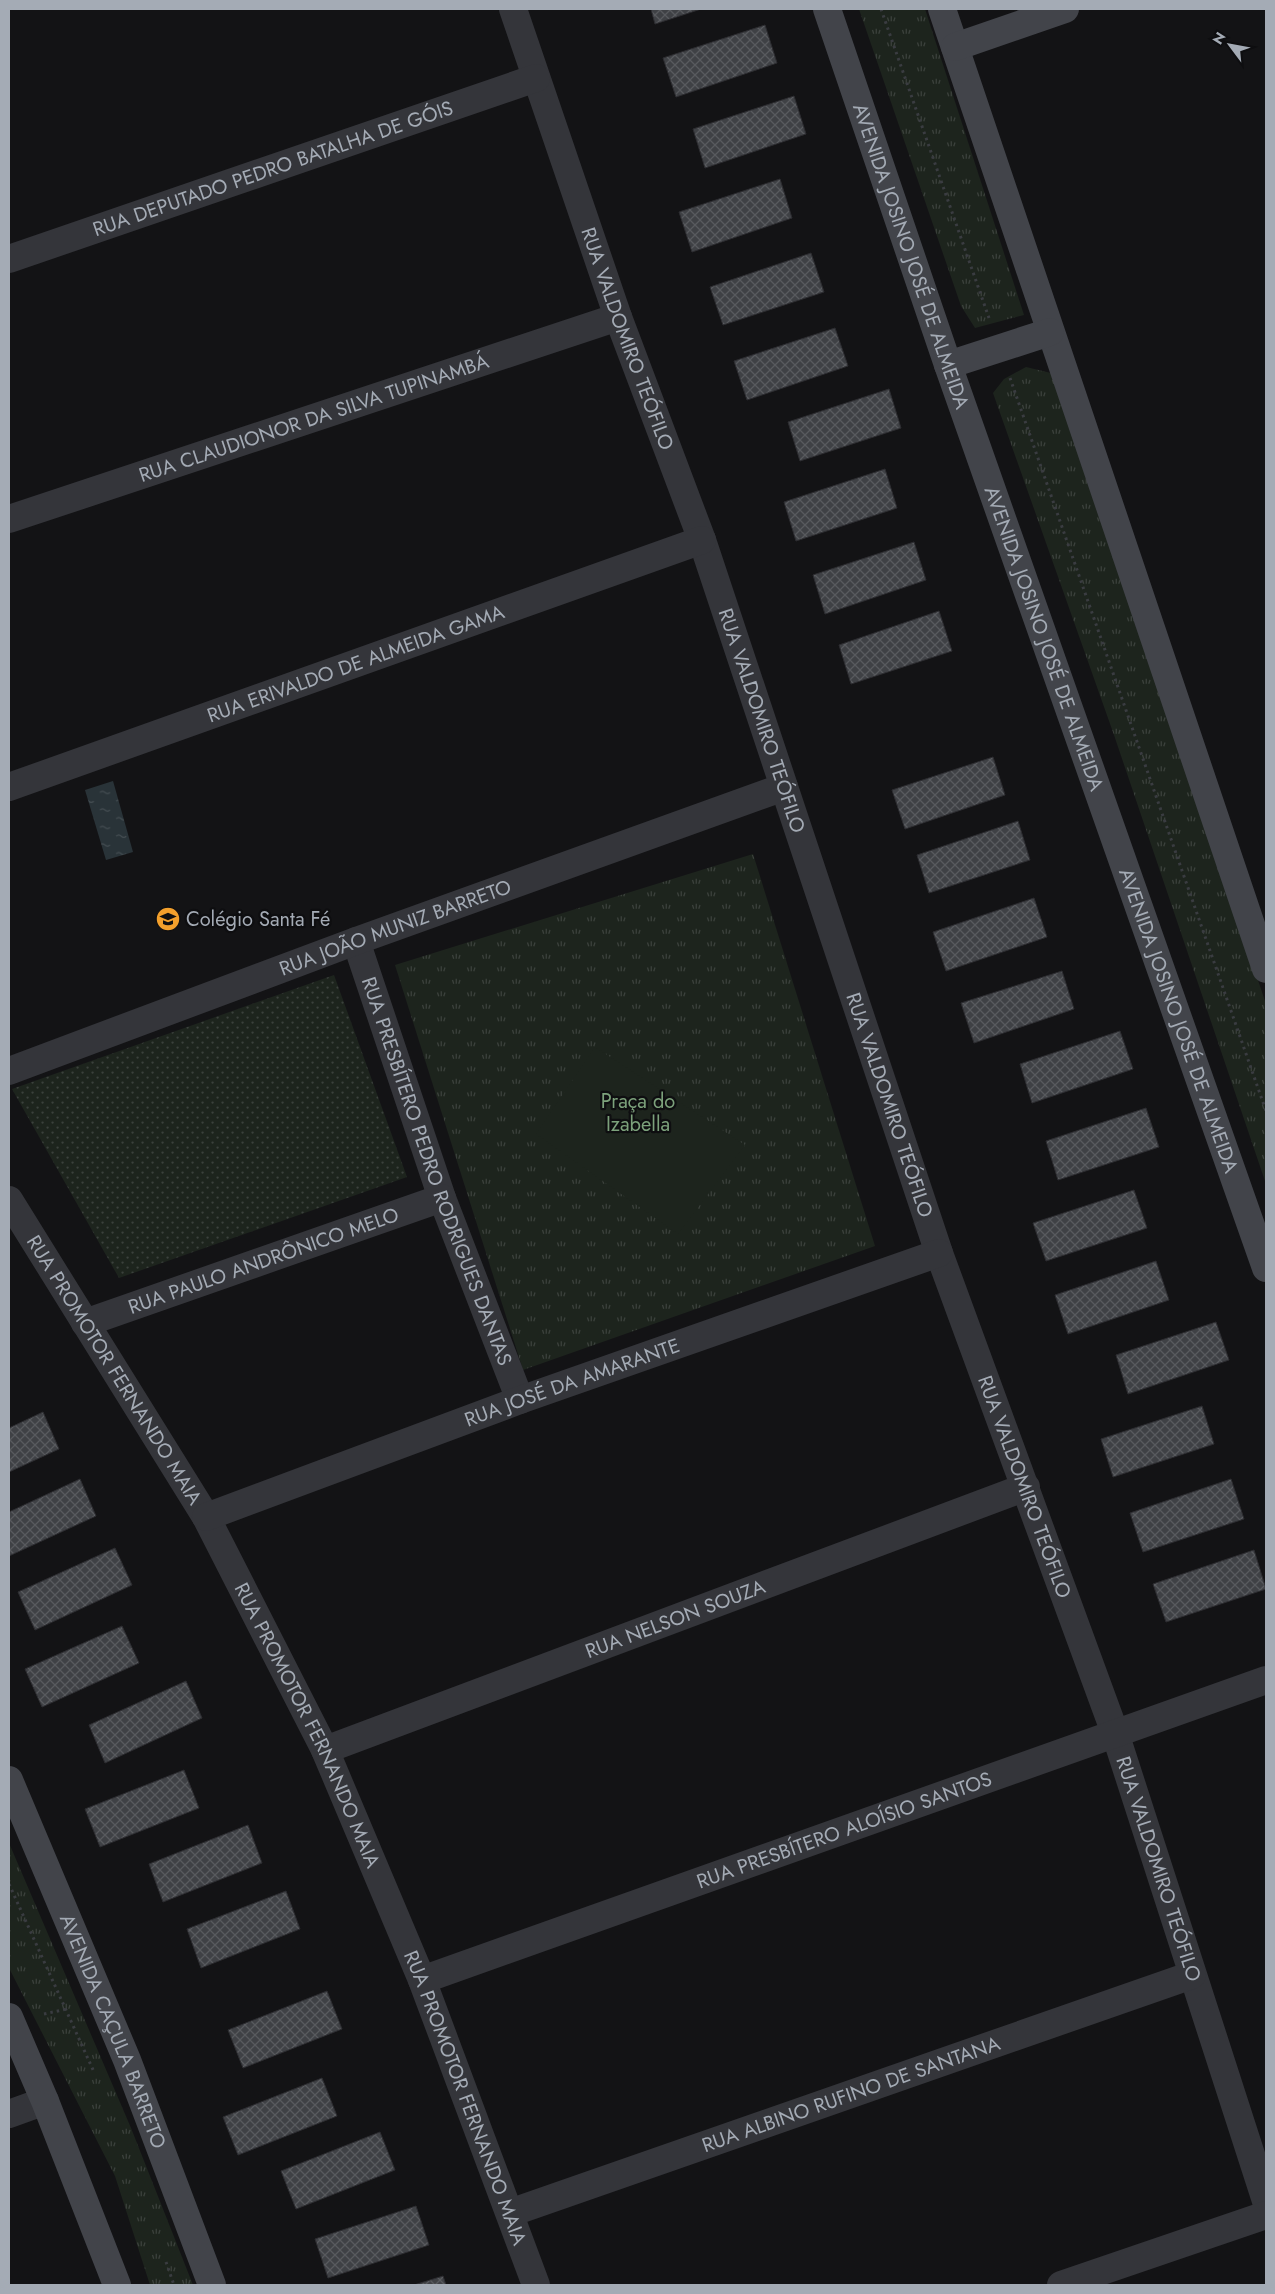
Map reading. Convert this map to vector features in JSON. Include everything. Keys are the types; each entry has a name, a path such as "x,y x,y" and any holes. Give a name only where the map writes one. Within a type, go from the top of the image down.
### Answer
{"main road":[{"name":"AVENIDA JOSINO JOSÉ DE ALMEIDA","path":"827,9 948,365 1266,1268"},
{"path":"942,9 1266,969"},
{"path":"955,47 1065,9"},
{"path":"948,365 1050,332"},
{"name":"AVENIDA CAÇULA BARRETO","path":"9,1780 131,2069 212,2285"},
{"path":"10,2019 45,2101 117,2285"}],"street":[{"name":"RUA VALDOMIRO TEÓFILO","path":"513,9 618,317 702,540 939,1253 1115,1733 1266,2201"},
{"name":"RUA DEPUTADO PEDRO BATALHA DE GÓIS","path":"9,260 536,78"},
{"name":"RUA CLAUDIONOR DA SILVA TUPINAMBÁ","path":"9,519 618,317"},
{"name":"RUA ERIVALDO DE ALMEIDA GAMA","path":"9,787 702,540"},
{"name":"RUA JOÃO MUNIZ BARRETO","path":"9,1071 356,941 784,787"},
{"name":"RUA PRESBÍTERO PEDRO RODRIGUES DANTAS","path":"356,941 442,1198 520,1400"},
{"name":"RUA PAULO ANDRÔNICO MELO","path":"85,1323 442,1198"},
{"name":"RUA PROMOTOR FERNANDO MAIA","path":"9,1200 206,1517 325,1750 422,1980 536,2285"},
{"name":"RUA JOSÉ DA AMARANTE","path":"206,1517 520,1400 939,1253"},
{"name":"RUA NELSON SOUZA","path":"325,1750 1026,1487"},
{"name":"RUA PRESBÍTERO ALOÍSIO SANTOS","path":"422,1980 1266,1680"},
{"name":"RUA ALBINO RUFINO DE SANTANA","path":"510,2213 1192,1975"},
{"path":"9,2114 45,2101"},
{"path":"1061,2285 1266,2216"}],"path":[{"path":"881,9 1266,1111"},
{"path":"9,1884 94,2073"},
{"path":"10,2019 102,2000"},
{"path":"164,2257 174,2285"}],"green space":[{"path":"859,9 925,9 1024,315 975,328 961,306"},
{"path":"1026,367 1055,374 1266,1004 1266,1184 1114,735 993,393 1004,379"},
{"name":"Praça do Izabella","path":"753,854 875,1246 523,1370 395,965"},
{"path":"334,975 407,1177 119,1278 12,1089"},
{"path":"595,1047 745,1145 678,1234 536,1134"},
{"path":"9,1843 131,2128 193,2285 150,2285 115,2176 9,1968"}],"water":[{"path":"113,781 133,852 106,860 85,790"}],"building":[{"path":"651,9 701,9 655,24"},
{"path":"765,25 777,63 676,97 663,58"},
{"path":"794,96 806,134 705,168 693,129"},
{"path":"780,179 792,218 692,252 679,212"},
{"path":"811,253 824,292 723,325 710,287"},
{"path":"835,328 848,366 747,400 734,361"},
{"path":"889,389 901,428 800,461 788,422"},
{"path":"885,469 897,508 796,541 784,502"},
{"path":"914,542 926,580 825,614 813,575"},
{"path":"939,611 952,651 851,684 839,645"},
{"path":"993,757 1005,795 905,829 892,790"},
{"path":"1018,821 1030,860 929,893 917,855"},
{"path":"1034,898 1047,937 946,971 933,932"},
{"path":"1062,971 1074,1009 974,1043 961,1003"},
{"path":"1120,1031 1133,1069 1032,1103 1020,1064"},
{"path":"1146,1108 1159,1147 1058,1180 1046,1141"},
{"path":"1134,1190 1147,1228 1046,1261 1033,1223"},
{"path":"1156,1261 1169,1300 1068,1334 1055,1295"},
{"path":"1216,1322 1229,1360 1128,1394 1116,1355"},
{"path":"1202,1406 1214,1444 1113,1477 1101,1439"},
{"path":"43,1412 59,1449 9,1472 9,1428"},
{"path":"80,1479 96,1516 9,1556 9,1512"},
{"path":"1231,1479 1244,1519 1143,1552 1130,1513"},
{"path":"115,1548 132,1585 35,1630 18,1592"},
{"path":"1254,1550 1266,1589 1166,1622 1153,1584"},
{"path":"122,1626 139,1663 42,1707 25,1669"},
{"path":"186,1681 202,1718 105,1763 89,1725"},
{"path":"184,1770 199,1808 100,1847 85,1809"},
{"path":"248,1825 262,1863 163,1902 149,1864"},
{"path":"286,1891 300,1929 201,1968 187,1929"},
{"path":"327,1991 342,2029 243,2068 228,2030"},
{"path":"322,2078 337,2116 238,2155 223,2117"},
{"path":"380,2132 395,2170 296,2209 281,2171"},
{"path":"416,2206 429,2245 328,2278 315,2239"},
{"path":"443,2276 446,2285 414,2285"}],"place":[{"name":"Colégio Santa Fé","path":"168,919"}]}
